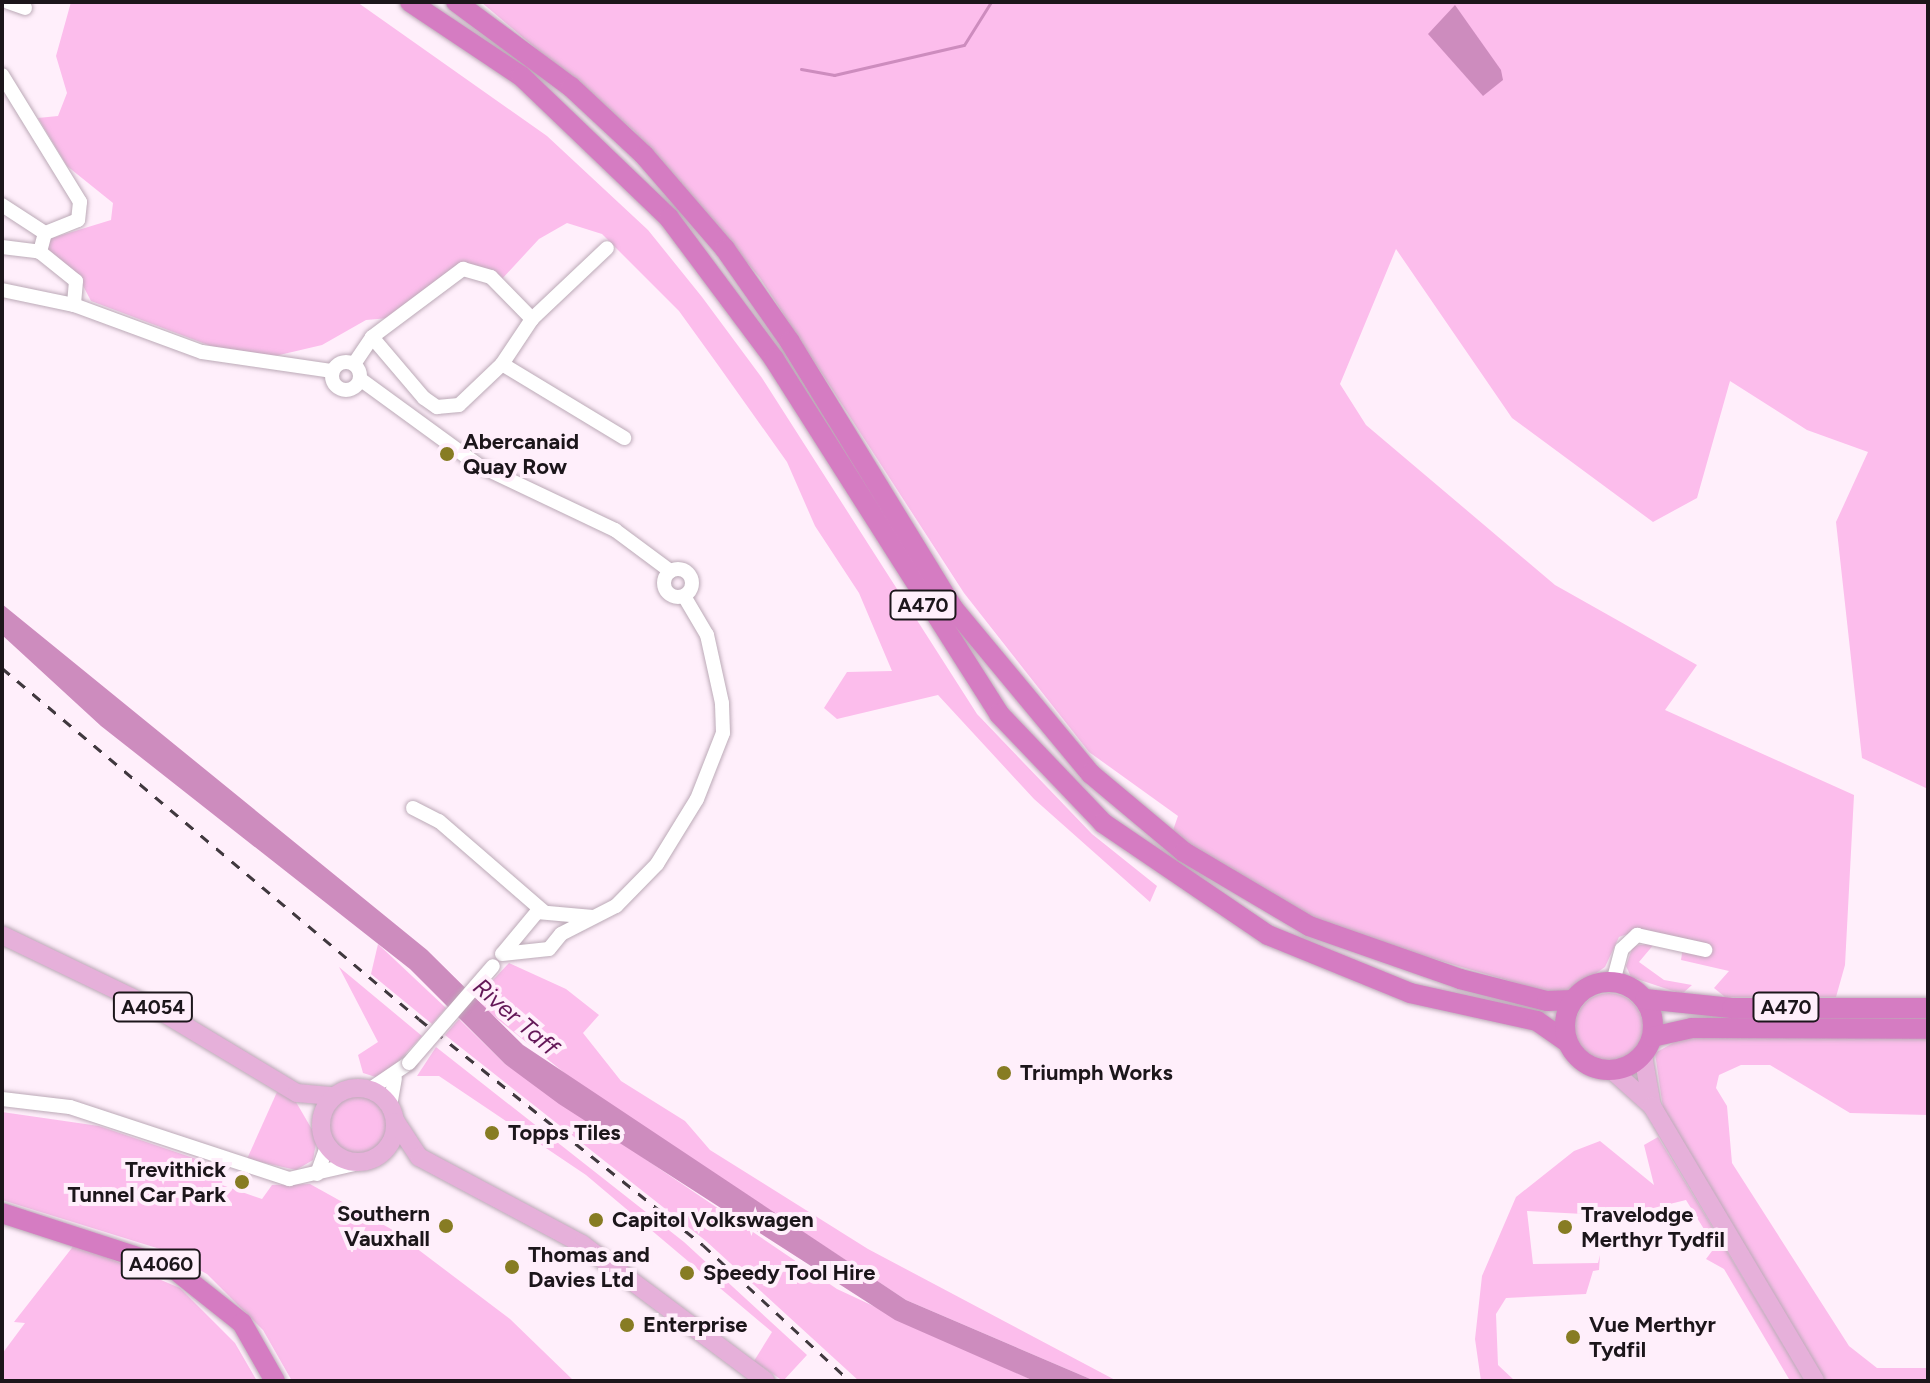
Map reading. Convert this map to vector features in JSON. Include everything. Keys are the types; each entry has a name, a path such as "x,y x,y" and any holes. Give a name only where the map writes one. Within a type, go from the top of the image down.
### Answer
{"highway":[{"name":"A470","path":"410,2 521,76 669,218 774,359 989,701 1103,823 1268,935 1410,993 1537,1021 1566,1041"},
{"name":"A470","path":"456,2 571,87 683,198 790,342 984,653 1112,794 1184,852 1309,926 1460,979 1547,1001 1573,1000"},
{"path":"1613,982 1645,999 1648,1046 1613,1071 1583,1063 1566,1041 1573,1000 1590,986 1613,982"},
{"name":"A470","path":"1645,999 1710,1007 1928,1008"},
{"name":"A470","path":"1648,1046 1692,1028 1928,1029"},
{"name":"A4060","path":"2,1213 174,1269 242,1323 275,1381"}],"main road":[{"name":"A4054","path":"2,935 162,1012 297,1093 333,1096"},
{"path":"1648,1046 1652,1106"},
{"path":"1613,1071 1652,1106 1815,1381"},
{"path":"419,1157 365,1162 324,1141 333,1096 369,1090 393,1114 419,1157 582,1244 766,1381"},
{"name":"A4054","path":"297,1093 324,1141"},
{"path":"365,1162 389,1146 393,1114"}],"street":[{"path":"8,2 25,8"},
{"path":"2,75 80,202 78,220 45,233"},
{"path":"2,109 16,102"},
{"path":"2,205 45,233"},
{"path":"40,252 45,233"},
{"path":"2,247 40,252 76,281 74,305"},
{"path":"372,337 437,407 459,405 502,364 532,319 607,248"},
{"path":"2,290 74,305 202,352 333,371 354,364 372,337 463,269 491,277 532,319"},
{"path":"354,364 360,379 478,465 615,530 670,571 690,576 684,596 707,635 718,672 723,733 714,764 657,864 595,918 561,934 549,949 532,947 498,960"},
{"path":"502,364 624,438"},
{"path":"333,371 343,390 360,379"},
{"path":"413,808 439,821 519,897 546,912 595,918"},
{"path":"519,897 523,929 532,947"},
{"path":"369,1090 395,1078 523,929 546,912"},
{"path":"546,912 561,934"},
{"path":"1613,982 1622,949 1637,935 1705,950"},
{"path":"393,1114 395,1078"},
{"path":"2,1099 70,1107 289,1179 365,1162"},
{"path":"317,1174 324,1141"}],"shaded area":[{"path":"71,2 357,2 547,136 648,230 702,297 762,378 977,714 1092,834 1157,886 1150,902 1034,799 938,695 837,719 824,708 847,672 892,671 859,593 815,526 787,462 718,365 679,311 602,234 567,223 539,239 501,280 462,265 389,318 366,320 322,345 275,356 216,348 91,301 78,276 48,251 49,239 111,220 113,203 67,166 38,118 58,116 67,93 56,56"},
{"path":"481,2 1928,2 1928,789 1862,758 1836,522 1868,452 1807,430 1730,381 1697,498 1653,522 1512,418 1396,249 1340,384 1366,425 1555,585 1697,665 1665,710 1854,795 1845,965 1836,997 1725,997 1714,988 1729,971 1681,960 1684,941 1642,929 1619,937 1605,967 1592,976 1567,991 1544,991 1352,935 1271,897 1172,833 1178,816 1089,752 964,593 760,278 634,131"},
{"path":"1455,5 1501,70 1503,80 1483,96 1428,34"},
{"path":"2,604 427,950 523,1045 906,1300 1095,1381 1034,1381 895,1320 559,1104 505,1064 410,969 101,726 2,635"},
{"path":"1655,943 1639,962 1664,980 1692,985 1682,994 1631,977 1626,966 1633,946"},
{"path":"378,944 446,1008 432,1024 371,974"},
{"path":"509,963 566,989 599,1015 583,1033 621,1081 685,1121 710,1150 868,1249 1117,1381 1095,1381 906,1300 577,1083 474,1000"},
{"path":"339,967 422,1036 382,1079 363,1073 358,1055 378,1042"},
{"path":"1609,993 1633,1003 1643,1027 1633,1051 1609,1061 1585,1051 1575,1027 1585,1003"},
{"path":"459,1019 505,1064 837,1289 1034,1381 859,1381 706,1241 445,1035"},
{"path":"1682,1038 1928,1038 1928,1115 1850,1113 1770,1065 1741,1065 1719,1075 1716,1088 1727,1106 1732,1163 1849,1346 1877,1368 1928,1368 1928,1381 1823,1381 1663,1108 1655,1053"},
{"path":"436,1047 684,1242 807,1355 783,1381 754,1361 772,1332 586,1175 439,1076 417,1076"},
{"path":"277,1092 296,1102 317,1138 313,1160 296,1170 247,1159"},
{"path":"358,1096 379,1104 387,1125 379,1146 358,1154 337,1146 329,1125 337,1104"},
{"path":"2,1112 99,1126 223,1168 222,1185 262,1199 272,1185 310,1184 391,1229 510,1319 574,1381 292,1381 263,1330 207,1274 160,1249 2,1200"},
{"path":"1658,1137 1805,1381 1789,1379 1724,1269 1706,1259 1715,1247 1686,1200 1621,1216 1527,1211 1533,1264 1598,1263 1600,1255 1599,1270 1593,1271 1586,1294 1506,1298 1496,1314 1498,1365 1515,1381 1481,1381 1475,1339 1482,1276 1516,1197 1574,1151 1600,1141 1654,1185 1644,1145"},
{"path":"75,1244 180,1288 235,1343 257,1381 2,1381 2,1354 25,1323 14,1322"}],"waterway":[{"path":"801,69 834,75 964,45 991,2"}],"railway":[{"path":"2,668 419,1019 703,1245 850,1381"}],"place":[{"name":"Abercanaid Quay Row","path":"447,454"},
{"name":"Triumph Works","path":"1004,1073"},
{"name":"Topps Tiles","path":"492,1133"},
{"name":"Trevithick Tunnel Car Park","path":"242,1182"},
{"name":"Capitol Volkswagen","path":"596,1220"},
{"name":"Southern Vauxhall","path":"446,1226"},
{"name":"Travelodge Merthyr Tydfil","path":"1565,1227"},
{"name":"Thomas and Davies Ltd","path":"512,1267"},
{"name":"Speedy Tool Hire","path":"687,1273"},
{"name":"Enterprise","path":"627,1325"},
{"name":"Vue Merthyr Tydfil","path":"1573,1337"}],"water label":[{"name":"River Taff","path":"516,1017"}]}
